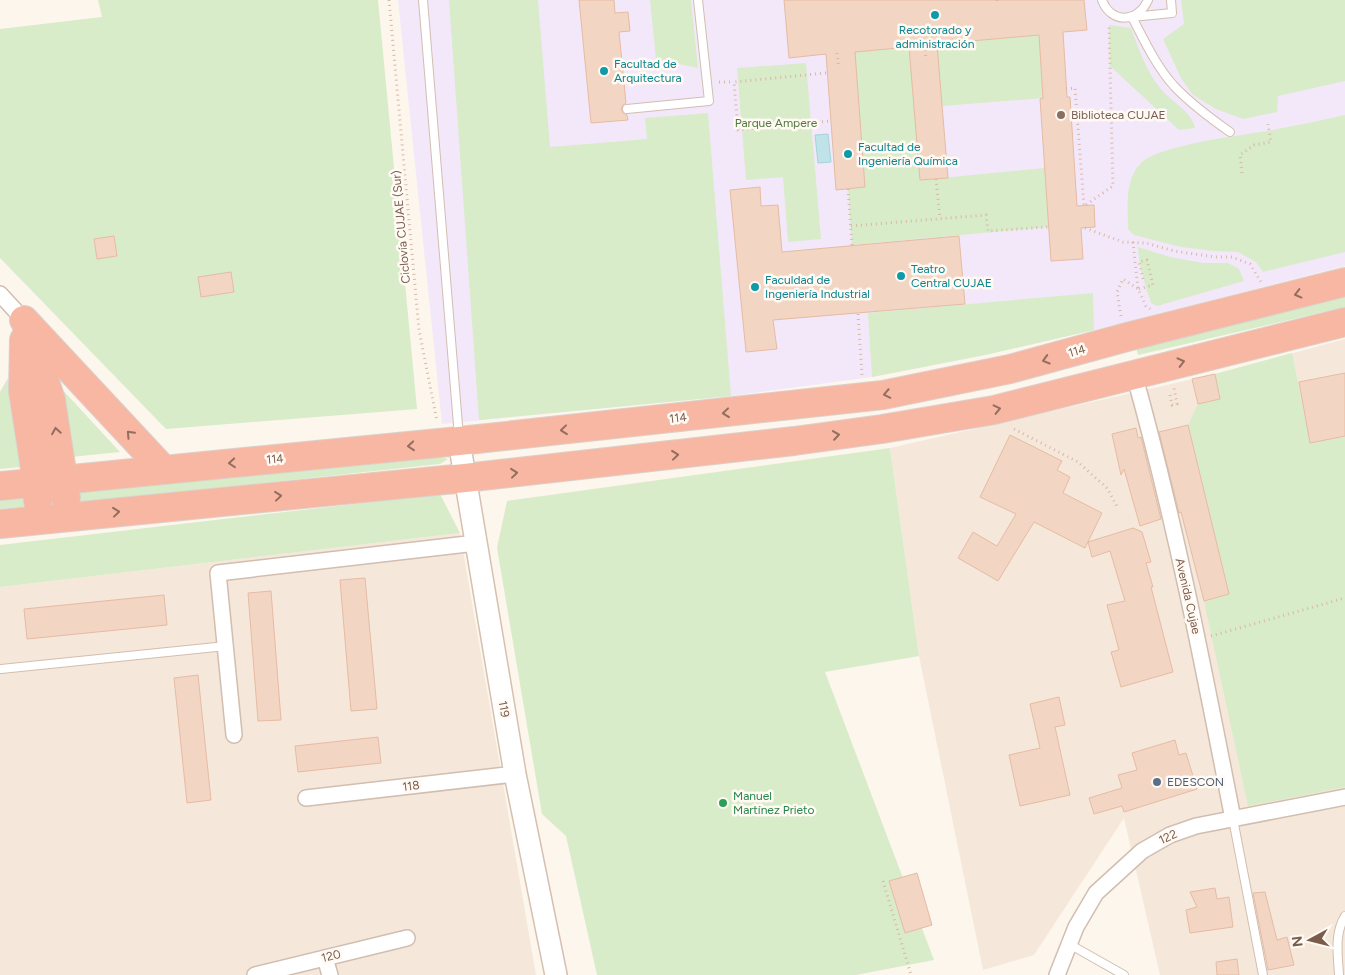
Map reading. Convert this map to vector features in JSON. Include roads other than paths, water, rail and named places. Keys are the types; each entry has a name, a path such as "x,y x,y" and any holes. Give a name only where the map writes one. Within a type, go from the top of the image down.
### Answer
{"highway":[{"name":"114","path":"0,486 459,441 864,398 1010,370 1127,337 1345,282"},
{"path":"24,320 163,469"},
{"path":"24,320 51,400 68,517"},
{"path":"24,320 23,391 40,520"},
{"path":"0,524 465,478 794,441 882,428 994,410 1345,322"}],"street":[{"path":"0,294 24,320"},
{"name":"Avenida Cujae","path":"1134,374 1199,640 1233,819"},
{"name":"119","path":"459,441 515,774 556,975"},
{"path":"234,735 218,573 476,543"},
{"name":"118","path":"306,798 515,774"},
{"name":"122","path":"1057,975 1076,928 1096,893 1142,851 1170,835 1196,826 1345,797"},
{"name":"120","path":"255,975 407,938"},
{"path":"325,958 330,975"}],"lane":[{"path":"423,0 459,441"},
{"path":"627,109 709,101 698,0"},
{"path":"1102,0 1108,11 1119,17 1172,12 1171,0"},
{"path":"1132,17 1139,14 1148,0"},
{"path":"1132,17 1152,53 1173,84 1200,110 1230,132"},
{"path":"1,669 226,646"},
{"path":"1233,819 1263,975"},
{"path":"1339,975 1337,946 1340,924 1345,916"},
{"path":"1069,944 1124,975"}],"water":[{"path":"828,134 831,162 818,163 815,135"}],"place":[{"name":"Recotorado y administración","path":"935,15"},
{"name":"Facultad de Arquitectura","path":"604,71"},
{"name":"Biblioteca CUJAE","path":"1061,115"},
{"name":"Facultad de Ingeniería Química","path":"848,154"},
{"name":"Teatro Central CUJAE","path":"901,276"},
{"name":"Faculdad de Ingeniería Industrial","path":"755,287"},
{"name":"EDESCON","path":"1157,782"},
{"name":"Manuel Martínez Prieto","path":"723,803"}],"park label":[{"name":"Parque Ampere","path":"776,123"}]}
